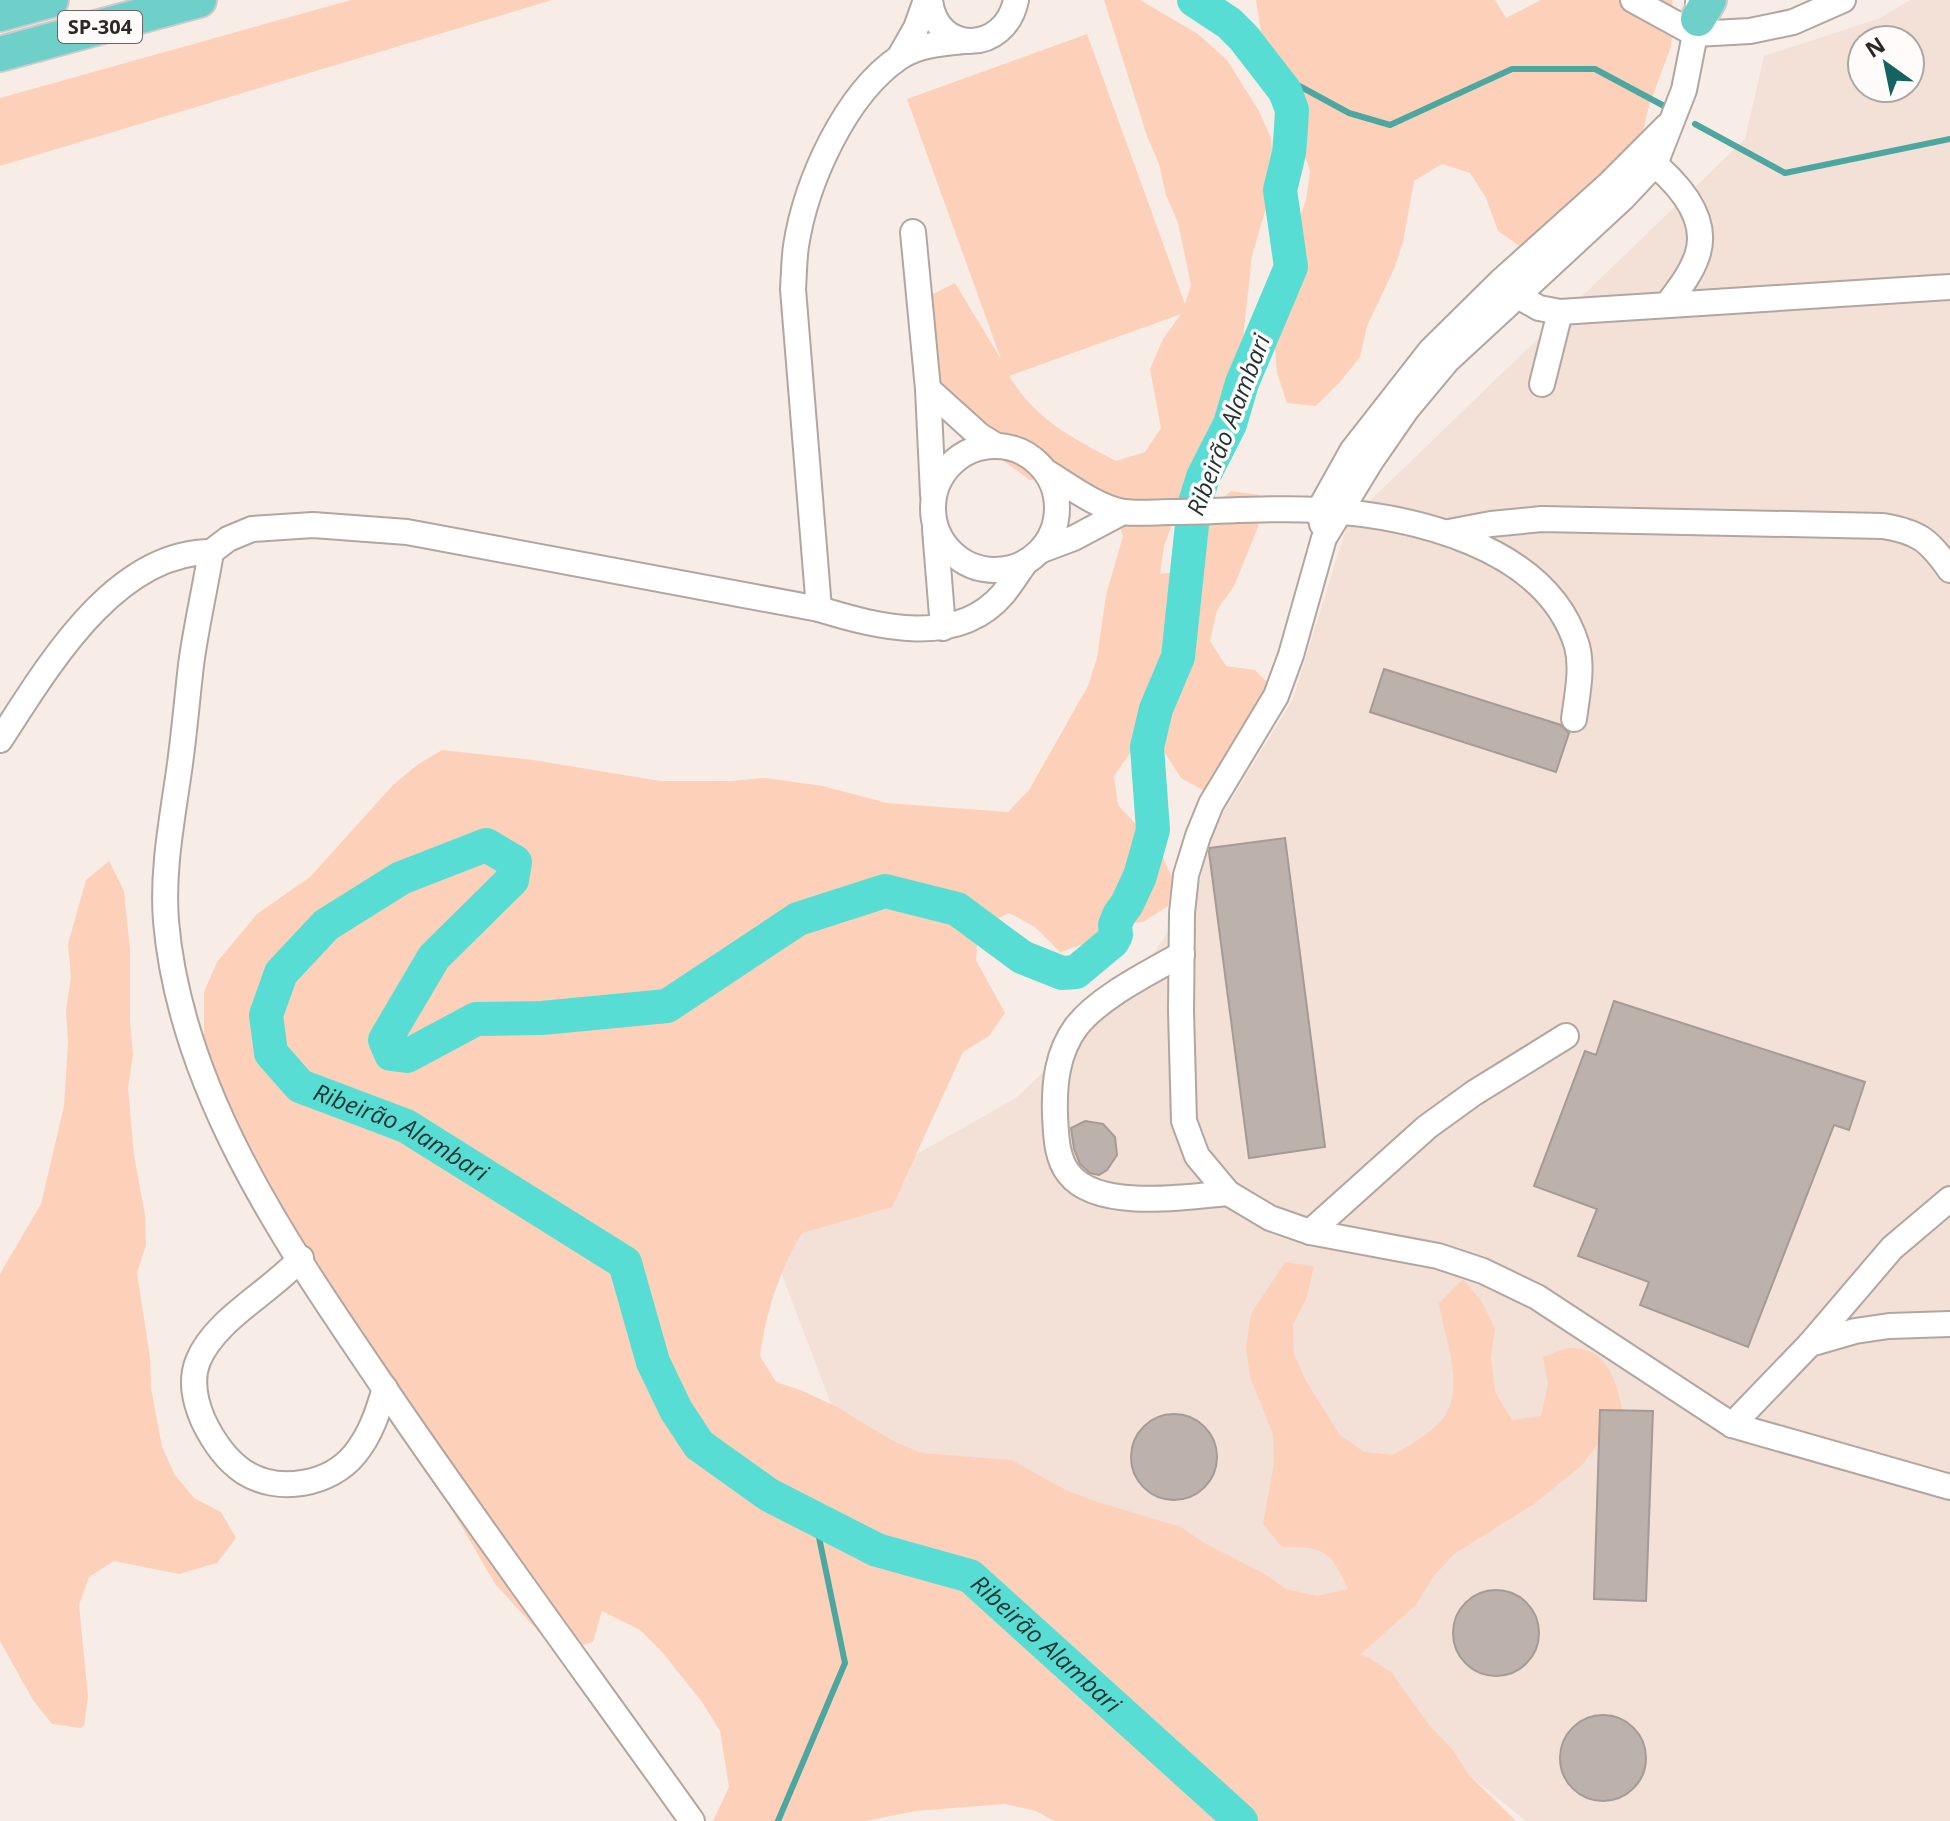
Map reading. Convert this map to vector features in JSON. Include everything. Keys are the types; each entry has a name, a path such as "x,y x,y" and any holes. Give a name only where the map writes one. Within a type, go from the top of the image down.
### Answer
{"highway":[{"name":"SP-304","path":"0,14 51,0"},
{"name":"SP-304","path":"0,54 199,0"}],"street":[{"path":"928,0 941,28 964,41"},
{"path":"819,609 793,289 796,246 806,205 835,133 851,106 900,56 928,0"},
{"path":"900,56 929,45 992,37 1004,28 1012,16 1016,0"},
{"path":"1633,0 1700,13 1750,31 1793,22 1843,0"},
{"path":"1329,512 1447,361 1623,198 1671,122 1684,90 1700,13"},
{"path":"1648,158 1681,191 1692,208 1701,239 1687,277 1667,305"},
{"path":"1648,158 1608,185 1501,281 1431,350 1352,451 1329,512 1291,655 1276,696 1211,804 1186,875 1181,1070 1184,1121 1197,1156 1228,1193 1270,1218 1310,1232 1438,1256 1483,1271 1537,1297 1732,1425 1950,1487"},
{"path":"913,232 928,389 934,523 943,628"},
{"path":"1516,295 1539,308 1560,312 1950,287"},
{"path":"1542,384 1560,312"},
{"path":"928,389 979,435 995,445"},
{"path":"933,498 948,466 962,455 995,445 1016,448 1034,458 1048,473 1087,496 1132,512 1329,512 1390,519 1449,532 1525,572 1557,609 1577,647 1580,673 1574,719"},
{"path":"0,740 69,641 103,604 131,580 159,562 188,552 211,552 228,539 252,529 313,525 407,532 819,609 874,625 943,628 976,616 1002,596 1053,532 1058,512 1056,492 1048,473"},
{"path":"934,523 944,544 960,560 981,569 1003,570 1132,512"},
{"path":"1449,532 1542,519 1883,526 1906,530 1924,538 1936,548 1950,570"},
{"path":"211,552 191,665 168,847 166,917 178,992 199,1064 251,1178 385,1388 438,1467 692,1821"},
{"path":"1182,954 1107,999 1078,1025 1062,1051 1054,1087 1059,1154 1070,1175 1093,1191 1128,1198 1228,1193"},
{"path":"1310,1232 1427,1127 1474,1093 1566,1036"},
{"path":"1732,1425 1810,1344 1892,1248 1950,1199"},
{"path":"301,1258 210,1339 197,1362 193,1384 198,1410 209,1432 227,1458 245,1473 266,1482 292,1484 315,1481 337,1471 354,1456 377,1417 385,1388"},
{"path":"1810,1344 1855,1331 1889,1326 1950,1324"}],"shaded area":[{"path":"351,0 552,0 0,166 0,98"},
{"path":"1104,0 1140,0 1198,34 1227,60 1259,111 1271,138 1273,168 1269,197 1252,256 1239,375 1232,406 1202,465 1185,488 1164,546 1160,574 1188,570 1205,512 1231,491 1260,495 1258,527 1234,586 1217,610 1210,641 1226,666 1255,670 1277,692 1208,793 1181,778 1163,750 1130,753 1114,776 1118,805 1159,849 1172,877 1168,906 1143,922 1114,926 1089,942 1060,952 1035,927 1009,913 978,928 976,960 1005,1013 989,1036 963,1052 892,1207 802,1233 775,1292 760,1356 776,1382 835,1406 893,1441 922,1453 1011,1460 1064,1489 1094,1501 1181,1527 1286,1589 1317,1596 1348,1589 1331,1559 1317,1550 1282,1547 1263,1524 1274,1464 1273,1434 1250,1377 1246,1348 1251,1314 1285,1262 1314,1266 1307,1297 1293,1324 1294,1354 1306,1381 1340,1435 1364,1452 1393,1455 1429,1432 1448,1411 1454,1381 1439,1303 1463,1279 1482,1302 1495,1329 1491,1358 1495,1392 1512,1420 1541,1416 1548,1385 1543,1357 1570,1348 1586,1350 1603,1362 1614,1380 1623,1413 1581,1466 1534,1504 1454,1554 1433,1577 1416,1605 1360,1655 1392,1673 1469,1775 1516,1821 1054,1821 1036,1811 1005,1804 916,1811 865,1821 713,1821 729,1787 720,1731 702,1702 662,1652 640,1630 602,1611 593,1642 564,1651 539,1632 495,1584 209,1090 204,1054 204,992 217,962 257,914 310,877 393,785 442,750 533,760 661,781 765,778 823,786 887,803 1008,812 1029,790 1088,686 1097,658 1106,595 1123,536 1113,507 1091,486 1060,478 1030,480 1006,463 962,420 933,368 925,298 955,283 1001,359 907,99 1087,34 1185,304 1191,285 1178,223","holes":["1181,314 1163,339 1150,369 1161,428 1145,452 1116,461 1043,416 1009,376"]},
{"path":"1256,0 1495,0 1506,18 1541,0 1672,0 1674,18 1671,47 1649,105 1642,136 1628,163 1521,247 1498,231 1486,198 1470,173 1442,164 1414,181 1403,242 1367,326 1360,357 1316,406 1287,403 1277,373 1272,315 1281,287 1285,258 1306,200 1310,171 1291,113 1265,58"},
{"path":"1910,0 1950,0 1950,1821 1526,1821 1188,1548 864,1491 768,1238 1016,1098 1130,990 1200,882 1209,836 1293,699 1348,522 1745,139 1764,56 1846,29 1846,104 1926,104 1926,24 1863,24 1878,19"},
{"path":"109,861 124,891 130,950 133,1054 128,1088 134,1155 145,1215 146,1245 137,1273 150,1357 151,1388 162,1447 175,1475 194,1498 221,1512 236,1538 217,1563 179,1574 114,1561 89,1577 79,1605 88,1697 84,1726 81,1728 52,1724 33,1700 0,1641 0,1274 41,1204 64,1106 68,1042 66,1011 71,977 68,944 86,880"}],"building":[{"path":"1384,669 1561,725 1569,733 1556,772 1370,712"},
{"path":"1285,838 1325,1147 1249,1158 1209,852 1210,848"},
{"path":"1614,1001 1865,1082 1849,1130 1834,1125 1748,1347 1640,1305 1649,1282 1578,1256 1597,1209 1534,1186 1585,1051 1596,1055"},
{"path":"1085,1121 1103,1124 1115,1137 1117,1155 1107,1170 1099,1175 1090,1173 1080,1164 1074,1149 1071,1128"},
{"path":"1600,1410 1653,1411 1646,1601 1594,1599"},
{"path":"1174,1414 1198,1421 1210,1433 1217,1457 1210,1481 1198,1493 1174,1500 1150,1493 1138,1481 1131,1457 1138,1433 1150,1421"},
{"path":"1496,1590 1520,1597 1532,1609 1539,1633 1532,1657 1520,1669 1496,1676 1472,1669 1460,1657 1453,1633 1460,1609 1472,1597"},
{"path":"1603,1715 1627,1722 1639,1734 1646,1758 1639,1782 1627,1794 1603,1801 1579,1794 1567,1782 1560,1758 1567,1734 1579,1722"}],"waterway":[{"name":"Ribeirão Alambari","path":"1194,0 1229,23 1244,38 1285,91 1292,110 1289,153 1280,190 1291,267 1242,383 1230,424 1203,477 1194,506 1178,657 1156,709 1147,747 1153,830 1140,876 1115,925 1113,941 1076,972 1062,973 1022,957 957,909 885,891 798,919 667,1006 542,1018 476,1019 407,1056 391,1054 385,1040 434,957 512,880 515,862 486,845 401,878 326,925 281,973 266,1015 271,1053 300,1086 406,1126 625,1263 653,1362 676,1410 699,1445 769,1495 877,1550 970,1576 1241,1821"},
{"path":"1270,70 1349,113 1390,125 1512,69 1595,69 1666,107"},
{"path":"1695,124 1785,173 1950,139"},
{"path":"778,1821 845,1663 815,1518"}]}
